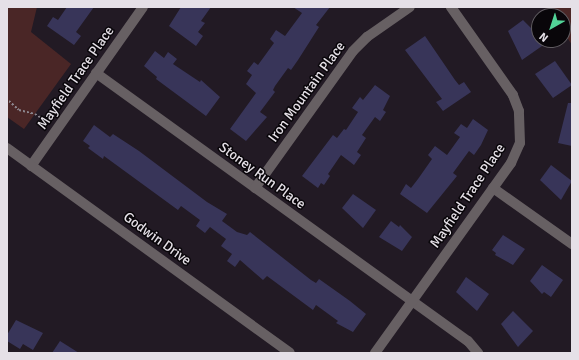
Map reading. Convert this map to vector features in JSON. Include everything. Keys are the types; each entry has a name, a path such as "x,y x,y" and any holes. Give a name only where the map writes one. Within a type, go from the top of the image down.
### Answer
{"street":[{"name":"Mayfield Trace Place","path":"31,166 143,7"},
{"name":"Iron Mountain Place","path":"254,188 353,51 367,37 410,7"},
{"name":"Mayfield Trace Place","path":"375,353 517,153 521,134 519,111 513,95 451,7"},
{"name":"Stoney Run Place","path":"96,73 468,341 478,353"},
{"name":"Godwin Drive","path":"7,148 290,353"},
{"path":"493,188 572,244"}],"path":[{"path":"9,101 19,110 41,117 57,128"}],"shaded area":[{"path":"7,7 37,7 31,32 71,64 24,129 7,117"},
{"path":"546,7 572,7 572,45 571,8"}],"building":[{"path":"67,7 94,7 76,32 81,36 74,45 47,26 53,17 58,20"},
{"path":"181,7 211,7 201,21 205,23 198,32 203,36 196,46 169,26"},
{"path":"293,7 330,7 316,25 319,27 298,60 291,70 288,68 275,86 273,90 275,92 260,112 267,117 246,141 230,129 256,93 246,84 252,75 247,71 254,62 258,65 274,43 270,39 276,30 285,36 302,13"},
{"path":"523,20 531,28 531,48 539,48 522,60 508,31"},
{"path":"425,36 459,85 464,82 471,92 443,111 436,102 442,99 405,50"},
{"path":"155,51 164,58 168,52 177,59 173,64 200,82 201,80 220,97 206,116 156,79 157,77 144,66"},
{"path":"555,61 572,85 553,98 535,74"},
{"path":"375,85 390,96 383,110 386,112 380,121 375,117 362,135 366,138 357,152 361,155 354,165 341,155 328,174 330,176 324,185 321,183 318,188 302,176 333,135 337,138 344,129 346,130 358,112 352,108 360,97 363,100"},
{"path":"568,103 572,103 572,146 558,143"},
{"path":"473,119 488,130 481,145 474,155 469,151 453,173 457,176 427,213 400,194 406,184 411,188 418,179 432,159 428,155 435,146 447,155 460,137 454,133 461,124 467,128"},
{"path":"94,125 110,137 113,134 139,151 207,202 227,214 222,221 237,232 247,235 250,232 311,280 316,283 319,279 350,301 366,314 353,332 336,323 338,321 316,305 313,310 267,276 263,280 240,260 235,267 227,261 232,254 221,246 226,239 210,227 205,233 196,226 200,220 181,206 178,210 104,156 103,159 88,148 90,146 83,141"},
{"path":"551,165 572,181 561,200 540,180"},
{"path":"353,194 376,210 363,228 342,208"},
{"path":"391,221 399,227 400,225 412,237 402,251 379,237"},
{"path":"503,235 525,249 513,265 495,255 496,253 492,250"},
{"path":"542,265 563,280 551,297 544,292 542,294 530,281"},
{"path":"466,277 489,294 477,311 456,292"},
{"path":"513,311 533,331 518,347 501,324"},
{"path":"16,320 43,333 33,350 23,344 20,349 7,341 7,335"},
{"path":"60,341 79,353 52,353"}]}
